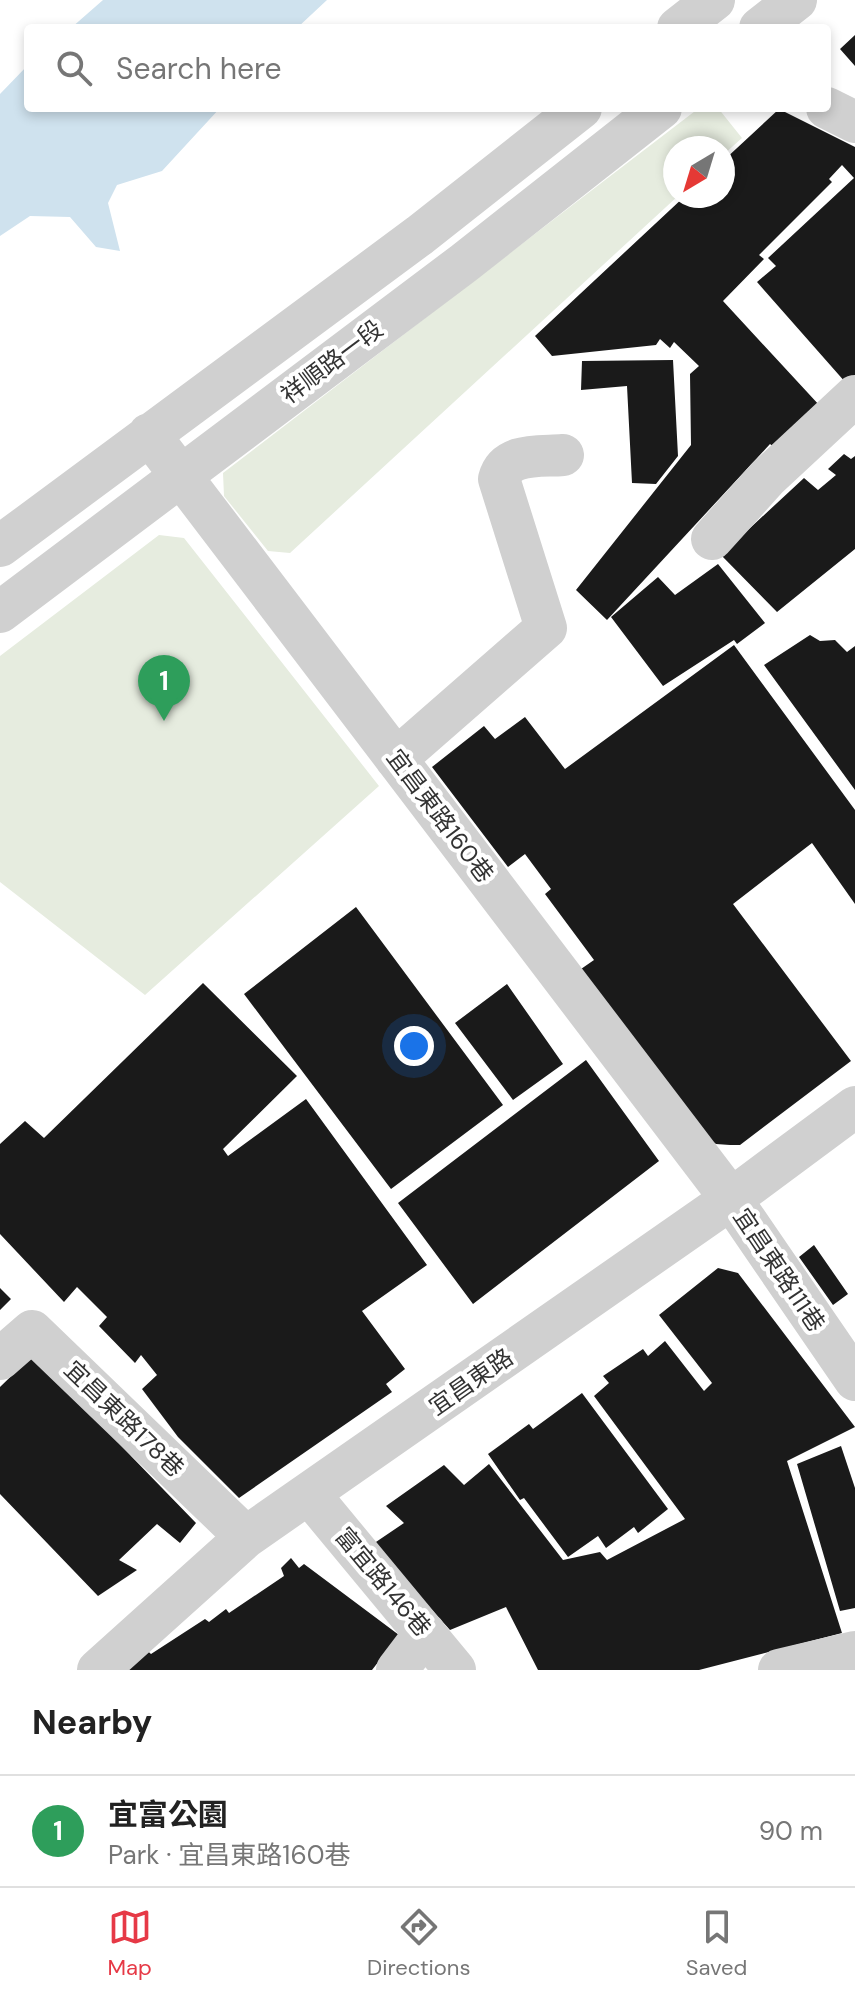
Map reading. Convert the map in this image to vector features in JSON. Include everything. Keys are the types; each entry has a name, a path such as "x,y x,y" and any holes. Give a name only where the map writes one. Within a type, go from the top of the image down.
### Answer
{"street":[{"path":"683,24 714,0"},
{"path":"752,0 757,24"},
{"path":"763,24 796,0"},
{"path":"831,110 855,122"},
{"name":"祥順路一段","path":"0,546 420,235 576,112"},
{"name":"祥順路一段","path":"0,612 464,263 656,112"},
{"path":"712,539 767,478 855,396"},
{"name":"宜昌東路160巷","path":"149,434 731,1199"},
{"path":"396,759 546,628 499,479 502,467 511,460 563,455"},
{"name":"宜昌東路","path":"98,1670 246,1537 731,1199 855,1107"},
{"name":"宜昌東路111巷","path":"731,1199 855,1380"},
{"name":"宜昌東路178巷","path":"0,1359 32,1331 246,1537"},
{"name":"富宜路146巷","path":"310,1495 455,1670"},
{"path":"397,1670 425,1633"},
{"path":"779,1670 855,1652"}],"shaded area":[{"path":"694,112 721,112 742,138 735,144 735,136 663,136 665,208 290,553 268,551 224,496 223,473"},
{"path":"159,535 184,538 379,786 145,995 0,882 0,656"}],"water":[{"path":"103,0 327,0 301,24 76,24"},
{"path":"24,69 24,112 216,112 162,171 117,185 108,203 120,251 96,247 70,217 30,216 0,236 0,94"}],"building":[{"path":"855,35 855,66 840,49"},
{"path":"776,112 785,112 855,147 855,375 846,383 757,282 776,266 768,258 854,178 842,165 829,179 832,182 759,255 764,259 723,301 820,406 775,448 770,444 607,620 576,590 691,445 690,374 699,366 674,342 670,348 660,339 656,345 552,356 535,336 672,208 735,208 735,150"},
{"path":"673,360 678,456 656,484 632,483 627,386 581,390 582,361"},
{"path":"844,454 851,459 855,456 855,549 777,612 721,555 804,478 818,490 836,475 828,469"},
{"path":"718,564 765,623 737,644 734,640 663,686 611,617 658,577 675,595"},
{"path":"810,635 820,641 835,640 847,652 855,646 855,790 764,665"},
{"path":"734,645 855,810 855,904 812,843 733,904 851,1061 740,1145 716,1144 702,1134 581,969 594,960 545,894 551,889 525,854 508,867 432,767 484,726 495,739 525,717 565,769"},
{"path":"356,907 503,1105 391,1189 244,994"},
{"path":"203,983 297,1076 223,1149 228,1156 306,1099 427,1265 362,1311 405,1369 386,1384 392,1392 239,1498 178,1437 142,1389 157,1375 141,1355 135,1363 99,1326 107,1317 77,1287 64,1302 0,1234 0,1144 25,1121 44,1138"},
{"path":"507,984 563,1064 513,1100 455,1023"},
{"path":"586,1060 659,1161 473,1304 398,1203"},
{"path":"814,1245 848,1294 833,1305 799,1257"},
{"path":"718,1268 738,1273 855,1427 787,1461 842,1633 699,1670 538,1670 506,1607 450,1630 373,1544 404,1523 386,1506 444,1465 464,1485 489,1464 563,1560 600,1552 607,1560 685,1519 594,1396 609,1383 603,1376 643,1349 648,1356 665,1341 704,1391 712,1383 659,1315"},
{"path":"0,1288 11,1299 0,1310"},
{"path":"33,1355 196,1523 180,1543 157,1524 119,1560 137,1570 98,1596 0,1494 0,1387"},
{"path":"582,1393 668,1509 638,1533 634,1527 606,1548 598,1536 568,1557 524,1498 520,1500 488,1454 529,1424 533,1429"},
{"path":"841,1446 855,1488 855,1608 840,1611 797,1464"},
{"path":"291,1558 299,1568 304,1564 399,1635 372,1670 121,1670 140,1644 151,1654 205,1619 209,1622 226,1609 229,1613 284,1576 281,1568"}],"place":[{"name":"宜富公園","path":"164,721"}]}
